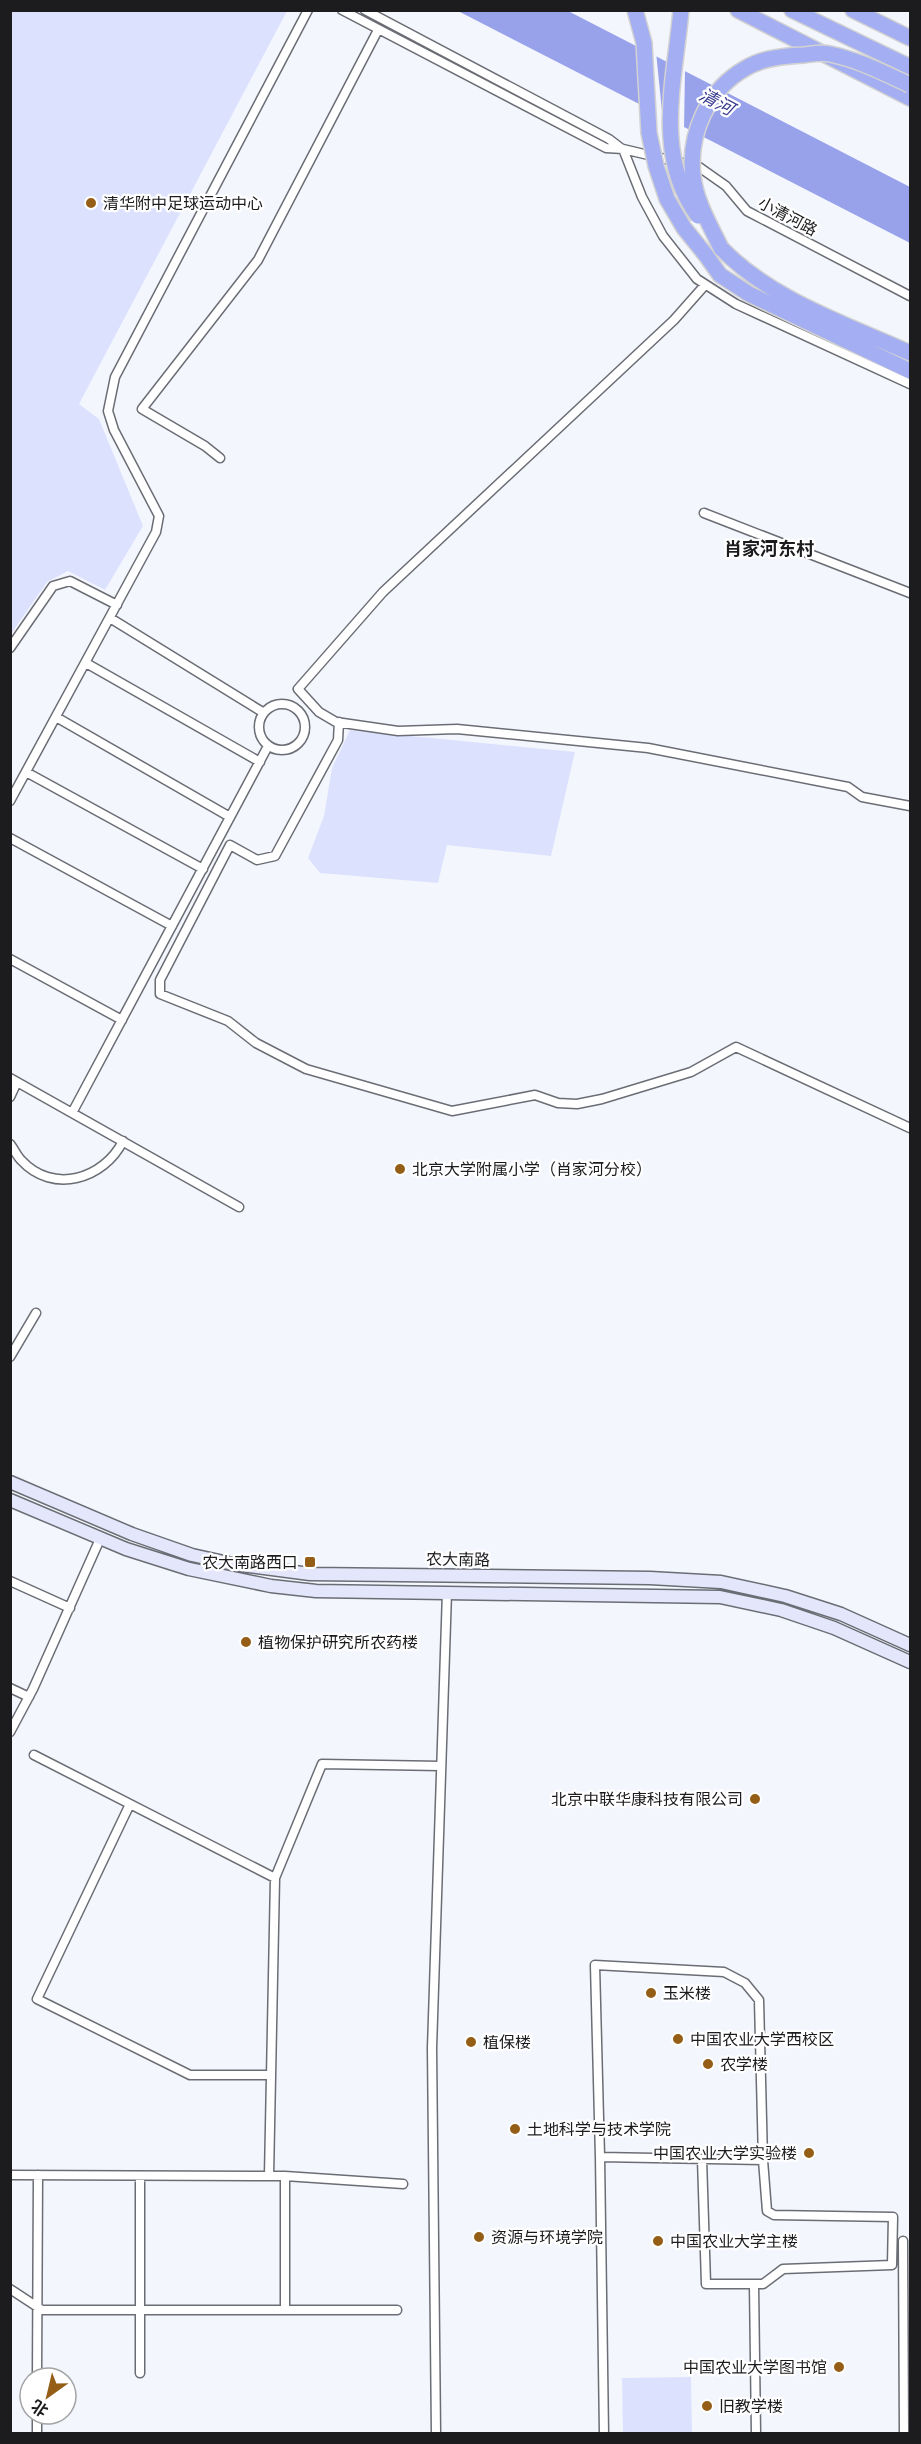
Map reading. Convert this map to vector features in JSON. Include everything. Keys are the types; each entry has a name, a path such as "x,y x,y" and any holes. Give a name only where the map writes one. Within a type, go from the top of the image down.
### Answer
{"highway":[{"path":"635,10 645,43 650,133 656,166 667,200 684,228 720,275 749,294 910,371"},
{"path":"681,10 670,107 670,140 675,171 690,206 732,259 782,294 910,353"},
{"path":"738,10 910,98"},
{"path":"792,10 910,67"},
{"path":"853,10 910,37"},
{"path":"721,248 699,202 693,176 693,143 703,113 720,90 746,68 782,56 828,53 866,64 910,85"}],"main road":[{"name":"农大南路","path":"10,1482 132,1534 192,1555 233,1564 310,1574 650,1578 721,1582 785,1596 841,1614 910,1645"},
{"name":"农大南路","path":"10,1500 100,1539 189,1569 271,1586 316,1591 720,1597 792,1614 834,1628 910,1662"}],"street":[{"path":"10,801 156,532 159,516 114,430 108,411 115,377 308,10"},
{"name":"小清河路","path":"342,10 606,148 623,149 699,167 726,186 747,212 910,296"},
{"name":"小清河路","path":"365,10 598,133 623,149"},
{"path":"220,458 205,446 142,410 258,260 378,30"},
{"path":"623,149 642,197 663,236 681,261 705,285 736,304 910,384"},
{"path":"291,705 298,689 383,592 674,321 705,285"},
{"path":"704,513 910,593"},
{"path":"10,648 53,586 70,581 117,605"},
{"path":"110,618 264,712"},
{"path":"86,663 260,762"},
{"path":"298,689 319,712 339,722 398,731 457,729 648,748 848,787 862,796 910,806"},
{"path":"276,704 291,705 298,709 306,723 302,739 290,749 282,750 268,746 260,734 260,719 264,712 276,704"},
{"path":"56,717 230,817"},
{"path":"339,722 338,740 275,856 257,860 230,844 160,980 160,994 228,1021 256,1042 306,1070 452,1111 535,1095 558,1103 577,1104 602,1099 691,1072 736,1047 910,1128"},
{"path":"72,1113 268,746"},
{"path":"26,772 203,869"},
{"path":"10,838 172,926"},
{"path":"10,959 122,1020"},
{"path":"10,1097 14,1080 239,1207"},
{"path":"10,1144 21,1160 36,1172 54,1179 74,1180 93,1174 109,1163 123,1141"},
{"path":"10,1357 36,1313"},
{"path":"10,1732 29,1697 100,1539"},
{"path":"10,1581 70,1608"},
{"path":"436,2433 432,2048 447,1592"},
{"path":"10,1688 29,1697"},
{"path":"34,1755 276,1878"},
{"path":"269,2176 276,1878 322,1764 441,1766"},
{"path":"130,1804 37,1999 190,2075 271,2075"},
{"path":"604,2433 595,1965 724,1971 745,1983 759,2000 763,2160 767,2211 774,2215 893,2217 892,2265 783,2269 763,2284 706,2284 702,2159"},
{"path":"600,2157 763,2160"},
{"path":"10,2175 285,2176 403,2184"},
{"path":"37,2366 38,2175"},
{"path":"140,2176 140,2373"},
{"path":"285,2176 285,2310"},
{"path":"893,2241 907,2241 904,2433"},
{"path":"754,2285 756,2433"},
{"path":"10,2289 42,2310 397,2310"}],"shaded area":[{"path":"10,11 287,11 79,404 99,419 143,526 105,590 68,571 47,582 11,634"},
{"path":"350,730 575,752 551,856 447,845 438,883 320,873 308,858 324,816 332,768"},
{"path":"691,2377 692,2433 623,2433 622,2378"}],"water":[{"name":"清河","path":"458,11 568,11 910,187 910,243"}],"pier":[{"path":"644,46 656,52 663,121 650,114"},
{"path":"673,61 685,68 684,131 672,125"}],"place":[{"name":"清华附中足球运动中心","path":"91,203"},
{"name":"北京大学附属小学（肖家河分校）","path":"400,1169"},
{"name":"农大南路西口","path":"310,1562"},
{"name":"植物保护研究所农药楼","path":"246,1642"},
{"name":"北京中联华康科技有限公司","path":"755,1799"},
{"name":"玉米楼","path":"651,1993"},
{"name":"中国农业大学西校区","path":"678,2039"},
{"name":"植保楼","path":"471,2042"},
{"name":"农学楼","path":"708,2064"},
{"name":"土地科学与技术学院","path":"515,2129"},
{"name":"中国农业大学实验楼","path":"809,2153"},
{"name":"资源与环境学院","path":"479,2237"},
{"name":"中国农业大学主楼","path":"658,2241"},
{"name":"中国农业大学图书馆","path":"839,2367"},
{"name":"旧教学楼","path":"707,2406"}],"district":[{"name":"肖家河东村","path":"769,548"}]}
